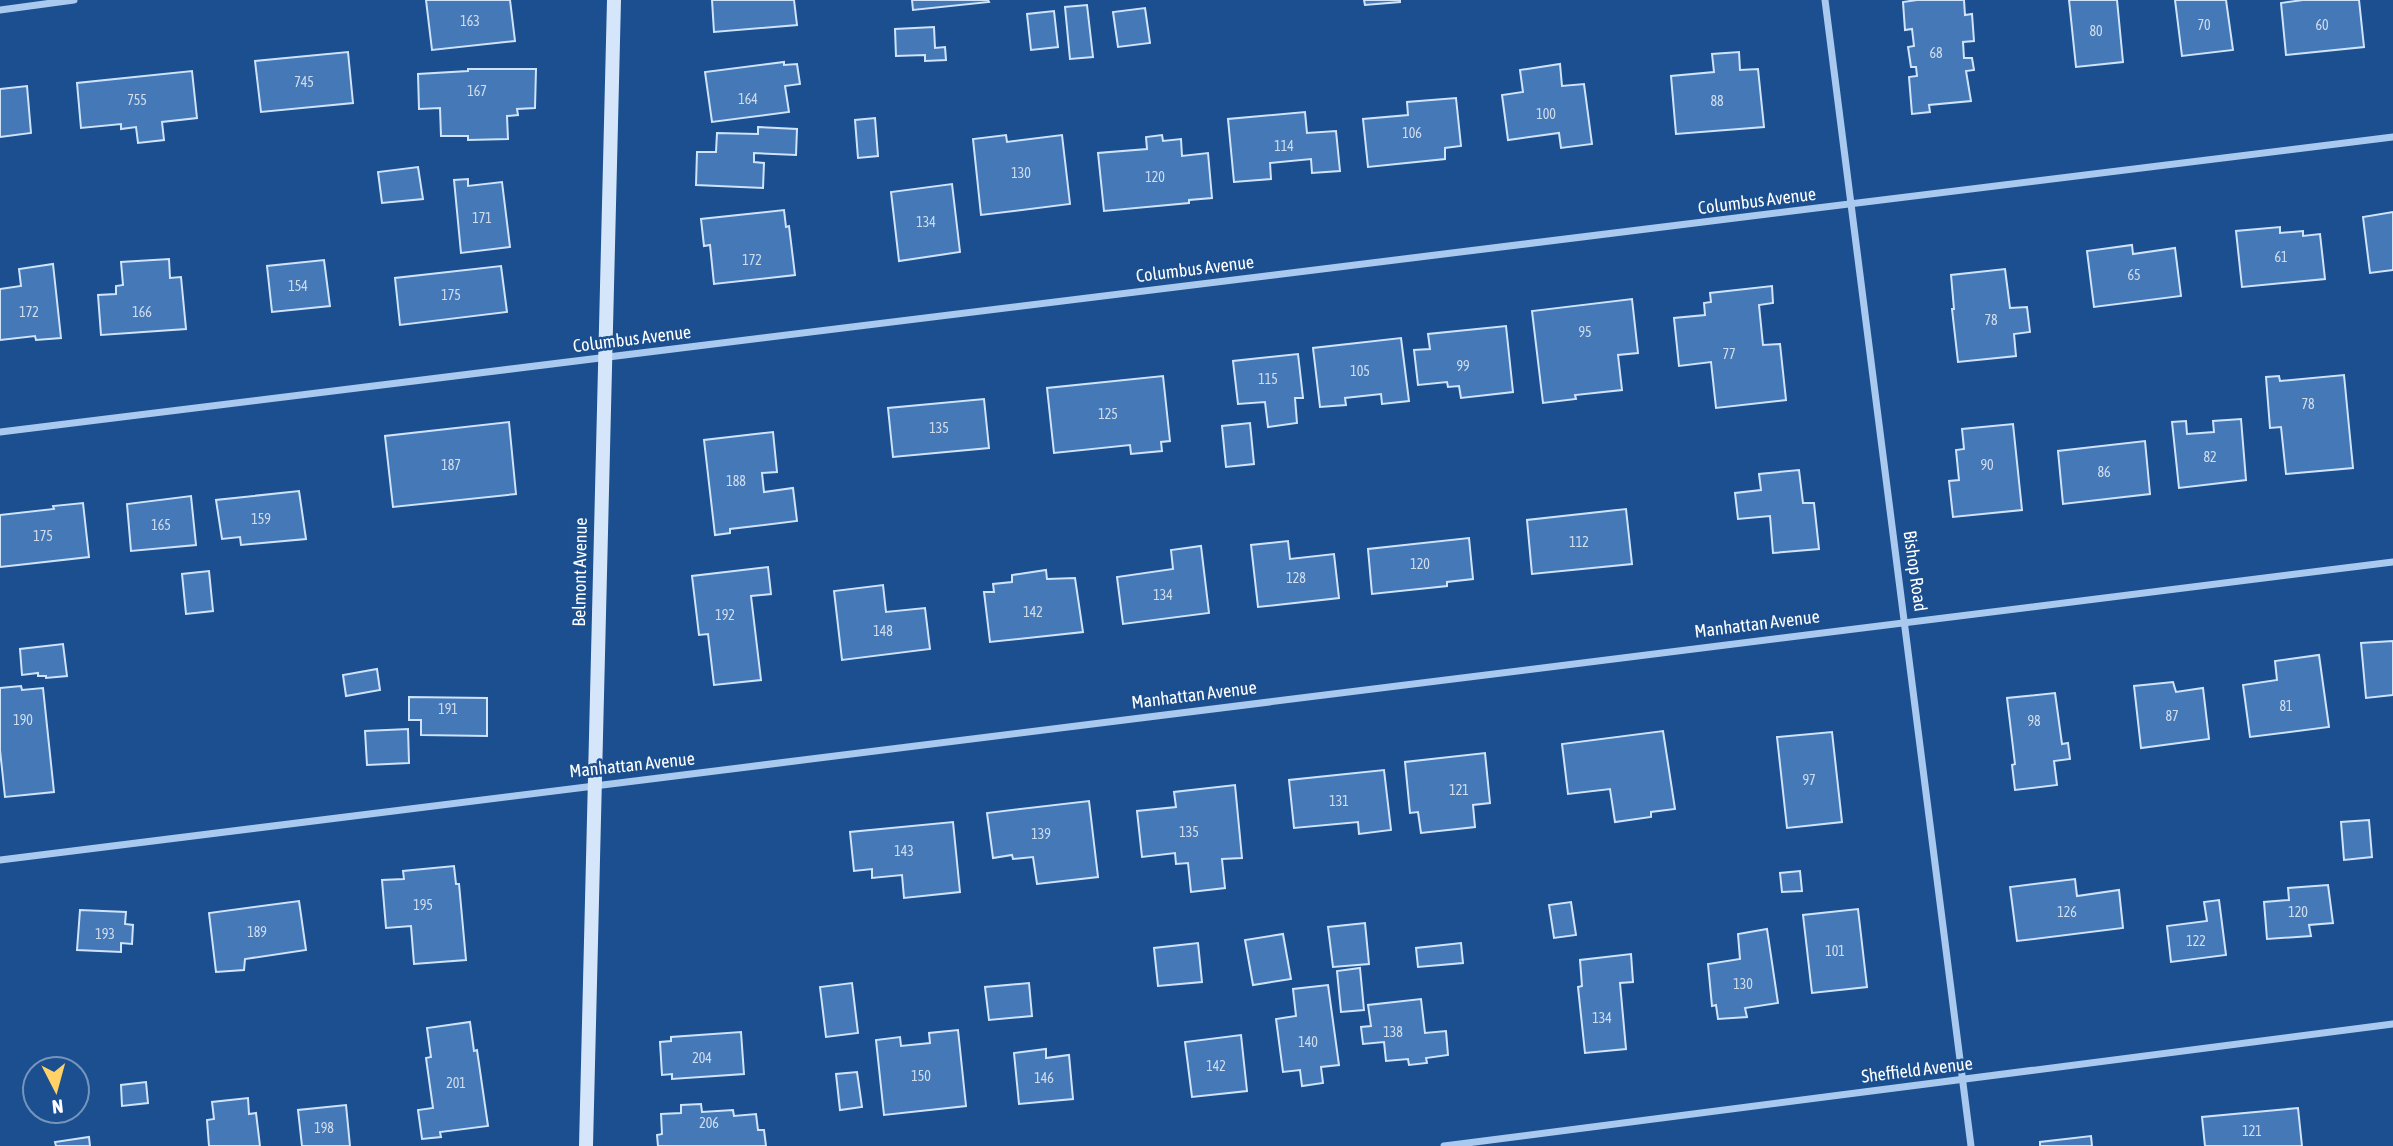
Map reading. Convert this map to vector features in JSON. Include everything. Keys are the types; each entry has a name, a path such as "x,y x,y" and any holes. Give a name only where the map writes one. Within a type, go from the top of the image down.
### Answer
{"main road":[{"name":"Belmont Avenue","path":"586,1146 614,0"}],"street":[{"path":"0,10 74,0"},
{"name":"Bishop Road","path":"1825,0 1971,1146"},
{"name":"Columbus Avenue","path":"0,432 2393,137"},
{"name":"Manhattan Avenue","path":"0,860 2393,562"},
{"name":"Sheffield Avenue","path":"1444,1146 2393,1024"}],"building":[{"path":"426,0 510,0 515,41 432,50"},
{"path":"712,0 794,0 797,25 714,32"},
{"path":"912,0 988,0 989,2 913,10"},
{"path":"1364,0 1400,0 1400,2 1365,5"},
{"path":"1964,0 1965,15 1972,14 1974,41 1963,42 1964,58 1972,58 1974,70 1966,71 1971,101 1929,105 1930,112 1912,114 1909,77 1917,76 1916,67 1911,67 1908,47 1914,46 1912,29 1905,30 1903,2"},
{"path":"2069,0 2117,0 2123,62 2076,67"},
{"path":"2175,0 2226,0 2233,50 2182,56"},
{"path":"2303,0 2359,0 2364,47 2286,55 2281,3"},
{"path":"1087,5 1093,57 1070,59 1065,7"},
{"path":"1145,8 1150,43 1118,47 1113,12"},
{"path":"1054,11 1058,47 1031,50 1027,14"},
{"path":"934,27 935,48 945,47 946,60 925,61 925,55 896,56 895,29"},
{"path":"348,52 353,103 261,112 255,61"},
{"path":"1739,52 1740,70 1758,69 1764,127 1676,134 1671,76 1714,72 1712,54"},
{"path":"784,62 784,65 797,64 800,84 785,86 789,112 712,122 705,72"},
{"path":"1560,64 1562,86 1584,84 1592,144 1561,148 1559,133 1508,140 1502,95 1523,92 1520,70"},
{"path":"468,69 536,69 535,108 517,109 518,115 507,116 508,139 468,140 468,136 441,136 440,108 419,109 418,74"},
{"path":"192,71 197,118 162,122 164,140 138,143 136,127 121,129 121,124 81,128 77,83"},
{"path":"27,86 31,133 0,137 0,89"},
{"path":"1456,98 1461,146 1445,148 1445,159 1368,167 1363,119 1408,115 1407,102"},
{"path":"1305,112 1307,133 1336,131 1340,171 1312,173 1311,159 1270,163 1271,179 1234,182 1228,119"},
{"path":"875,118 878,156 858,158 855,120"},
{"path":"758,127 797,129 796,155 754,153 754,162 764,163 763,188 696,185 697,152 716,152 717,133 758,134"},
{"path":"1006,135 1007,142 1062,135 1070,204 981,215 973,139"},
{"path":"1162,135 1163,141 1181,139 1182,156 1208,153 1212,198 1189,200 1189,203 1104,211 1098,153 1147,149 1146,137"},
{"path":"418,167 423,199 382,203 378,172"},
{"path":"468,179 468,186 502,182 510,247 461,253 454,180"},
{"path":"952,184 960,252 899,261 891,192"},
{"path":"784,210 786,227 789,226 795,275 714,284 710,245 704,246 701,219"},
{"path":"2393,212 2393,270 2370,273 2363,217"},
{"path":"2280,227 2280,233 2303,231 2303,236 2320,234 2325,279 2242,287 2236,231"},
{"path":"2132,245 2133,254 2175,248 2181,296 2094,307 2087,251"},
{"path":"169,259 170,278 181,277 186,329 101,335 98,295 116,294 116,286 123,285 121,262"},
{"path":"324,260 330,306 272,312 267,266"},
{"path":"53,264 61,338 36,340 35,336 0,340 0,289 21,286 19,269"},
{"path":"501,266 507,312 400,325 395,278"},
{"path":"2005,269 2010,308 2027,307 2030,332 2014,334 2016,356 1958,362 1951,275"},
{"path":"1772,286 1773,303 1759,305 1763,345 1780,344 1786,400 1716,408 1711,362 1679,366 1674,318 1705,315 1704,303 1711,302 1710,293"},
{"path":"1632,299 1638,353 1618,355 1622,390 1575,395 1576,399 1543,403 1532,311"},
{"path":"1506,326 1513,392 1461,398 1459,386 1448,387 1447,382 1418,385 1414,350 1430,349 1428,334"},
{"path":"1401,338 1409,401 1382,404 1381,394 1345,398 1346,405 1320,407 1313,348"},
{"path":"1298,354 1303,398 1295,398 1297,423 1268,427 1265,402 1238,404 1233,361"},
{"path":"2344,375 2353,468 2286,474 2281,427 2270,428 2266,377 2279,376 2280,381"},
{"path":"1163,376 1170,441 1161,442 1162,451 1131,454 1130,445 1054,453 1047,388"},
{"path":"984,399 989,448 893,457 888,408"},
{"path":"2241,419 2246,480 2179,488 2172,422 2186,421 2187,434 2214,432 2213,421"},
{"path":"509,422 516,494 393,507 385,436"},
{"path":"1250,423 1254,464 1226,467 1222,426"},
{"path":"2013,424 2022,510 1953,517 1949,481 1959,480 1956,450 1964,449 1962,429"},
{"path":"773,432 777,472 762,473 764,492 793,488 797,521 730,529 730,533 715,535 704,440"},
{"path":"2145,441 2150,494 2063,504 2058,451"},
{"path":"1799,470 1803,503 1814,503 1819,549 1773,553 1770,516 1738,519 1735,493 1761,490 1759,474"},
{"path":"299,491 306,539 241,545 240,537 222,539 216,500"},
{"path":"191,496 196,545 131,551 127,504"},
{"path":"83,503 89,557 0,567 0,515"},
{"path":"1626,509 1632,564 1532,574 1527,520"},
{"path":"1469,538 1473,579 1447,582 1447,586 1372,594 1368,549"},
{"path":"1288,541 1290,559 1334,554 1339,598 1258,607 1251,545"},
{"path":"1201,546 1209,613 1123,624 1117,577 1173,569 1171,550"},
{"path":"768,567 771,594 751,596 761,680 714,685 708,634 699,635 692,576"},
{"path":"1046,570 1047,579 1075,578 1083,632 990,642 984,592 994,592 993,584 1012,582 1012,575"},
{"path":"209,571 213,611 186,614 182,574"},
{"path":"883,585 886,612 925,608 930,649 842,660 834,591"},
{"path":"2393,641 2393,695 2366,698 2361,643"},
{"path":"63,644 67,676 46,678 38,676 38,673 22,675 20,649"},
{"path":"2319,655 2329,727 2250,737 2243,685 2277,680 2275,661"},
{"path":"377,669 380,690 346,696 343,675"},
{"path":"2173,682 2176,692 2203,688 2209,739 2141,748 2134,686"},
{"path":"21,686 22,690 43,688 54,792 5,797 0,750 0,688"},
{"path":"2055,693 2062,744 2068,743 2070,759 2054,761 2057,785 2015,790 2012,765 2015,764 2007,698"},
{"path":"409,697 487,698 487,736 421,735 421,720 409,720"},
{"path":"408,729 409,763 367,765 365,731"},
{"path":"1663,731 1675,809 1651,812 1651,817 1615,822 1610,789 1568,794 1562,744"},
{"path":"1832,732 1842,822 1787,828 1777,737"},
{"path":"1485,753 1490,803 1473,805 1475,827 1421,833 1418,812 1410,813 1405,762"},
{"path":"1384,770 1391,830 1359,834 1358,822 1294,828 1289,780"},
{"path":"1235,785 1242,858 1222,859 1225,888 1191,892 1188,863 1176,864 1175,853 1142,857 1137,811 1176,807 1174,792"},
{"path":"1089,801 1098,877 1037,884 1033,857 1013,859 1012,855 993,858 987,813"},
{"path":"2369,820 2372,857 2344,860 2341,822"},
{"path":"953,822 960,892 904,898 902,875 872,878 872,869 854,871 850,832"},
{"path":"454,866 456,884 459,884 466,960 414,964 411,926 386,928 382,880 404,879 403,871"},
{"path":"1800,871 1802,891 1782,892 1780,873"},
{"path":"2075,879 2077,896 2119,890 2123,928 2017,941 2010,887"},
{"path":"2328,885 2333,923 2309,925 2311,936 2267,939 2264,902 2289,900 2288,888"},
{"path":"2219,900 2226,955 2171,962 2167,926 2207,921 2204,902"},
{"path":"299,901 306,950 245,959 244,970 216,972 209,913"},
{"path":"1571,902 1576,935 1554,938 1549,905"},
{"path":"1858,909 1867,987 1812,993 1803,915"},
{"path":"80,910 126,912 125,924 133,925 132,944 121,943 121,952 77,950"},
{"path":"1365,923 1369,964 1333,967 1328,927"},
{"path":"1767,929 1778,1003 1745,1008 1747,1017 1718,1019 1716,1005 1712,1006 1708,964 1740,959 1738,934"},
{"path":"1283,934 1291,979 1253,985 1245,940"},
{"path":"1198,943 1202,982 1158,986 1154,948"},
{"path":"1461,943 1463,963 1418,967 1416,948"},
{"path":"1631,954 1633,982 1620,983 1626,1049 1585,1053 1578,987 1582,986 1580,960"},
{"path":"1360,968 1364,1010 1341,1012 1337,971"},
{"path":"852,983 858,1033 826,1037 820,987"},
{"path":"1029,983 1032,1016 989,1020 985,987"},
{"path":"1328,985 1339,1065 1321,1067 1323,1083 1302,1086 1300,1070 1283,1072 1276,1019 1296,1016 1293,989"},
{"path":"1421,999 1425,1033 1446,1031 1448,1055 1426,1058 1427,1063 1409,1065 1408,1059 1386,1061 1384,1042 1363,1044 1361,1027 1371,1026 1368,1005"},
{"path":"470,1022 474,1051 477,1050 488,1126 440,1132 441,1137 422,1139 418,1110 433,1108 426,1058 431,1057 427,1028"},
{"path":"958,1030 966,1106 884,1115 876,1040 900,1037 901,1046 930,1043 929,1033"},
{"path":"741,1032 744,1074 672,1079 672,1074 662,1075 660,1042 671,1041 671,1037"},
{"path":"1241,1035 1247,1091 1192,1097 1185,1042"},
{"path":"1046,1049 1046,1058 1069,1055 1073,1099 1019,1104 1014,1053"},
{"path":"857,1072 862,1107 840,1110 836,1074"},
{"path":"146,1082 148,1103 122,1106 121,1085"},
{"path":"248,1098 249,1114 256,1113 260,1146 209,1146 207,1120 214,1119 212,1102"},
{"path":"701,1104 702,1112 733,1110 734,1116 756,1114 758,1130 764,1130 766,1146 658,1146 657,1135 662,1134 661,1114 681,1113 681,1105"},
{"path":"346,1105 350,1146 302,1146 298,1110"},
{"path":"2298,1108 2302,1146 2205,1146 2202,1117"},
{"path":"2091,1136 2092,1146 2040,1146 2040,1142"},
{"path":"89,1137 90,1146 56,1146 55,1142"}]}
